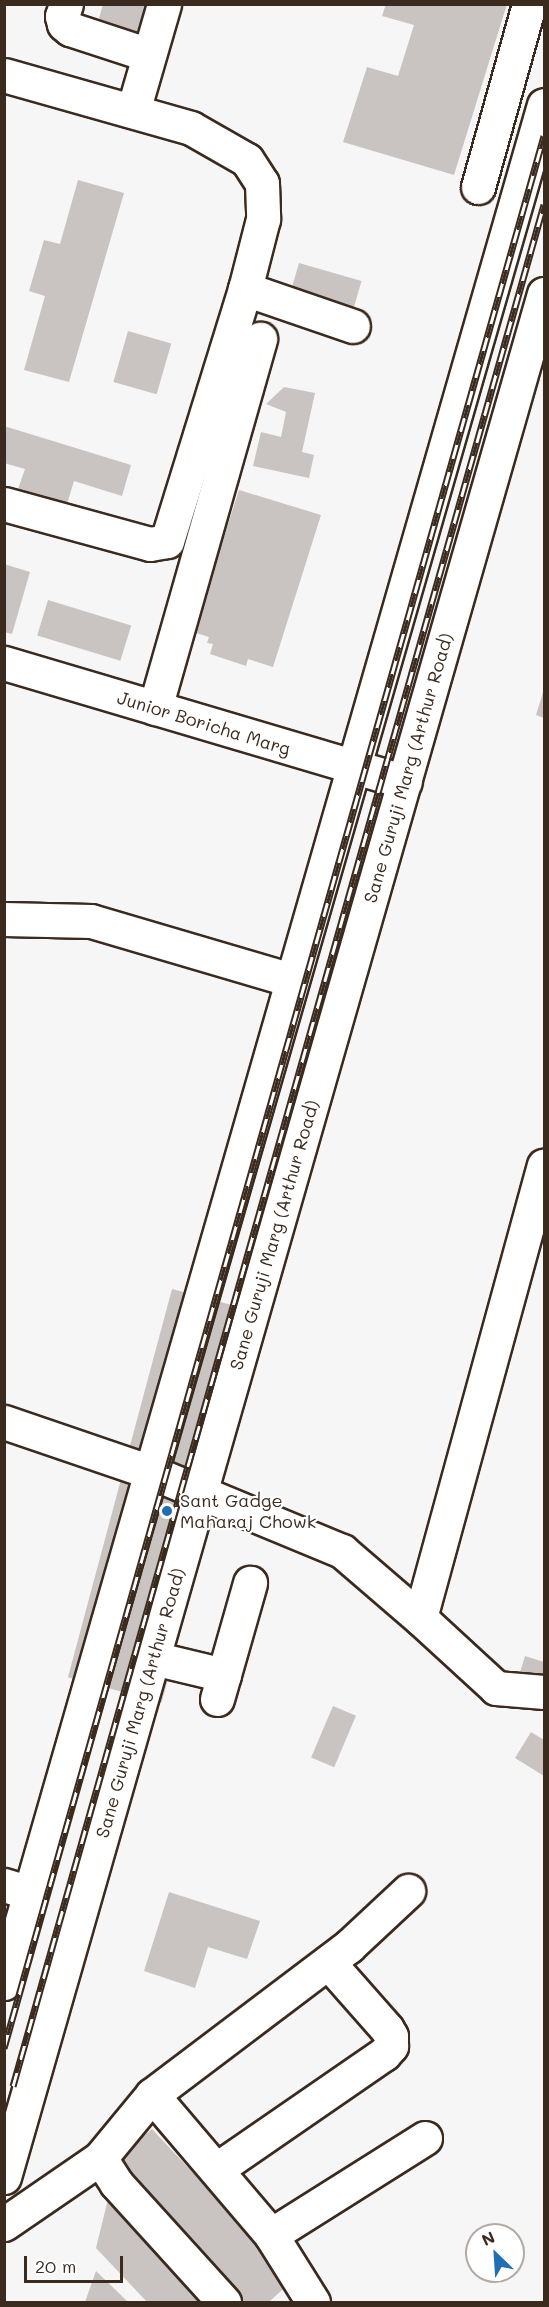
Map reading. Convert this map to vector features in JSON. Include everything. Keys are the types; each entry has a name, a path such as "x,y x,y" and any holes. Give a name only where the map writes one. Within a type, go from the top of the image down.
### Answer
{"main road":[{"path":"66,4 62,16 64,24 70,29 149,55"},
{"path":"133,111 164,4"},
{"path":"478,187 529,4"},
{"path":"4,75 191,128 247,160 262,183 263,219 245,289 167,541 150,544 4,504"},
{"path":"4,1983 17,1889 151,1472 544,105"},
{"path":"245,289 353,326"},
{"path":"490,294 543,300"},
{"name":"Sane Guruji Marg (Arthur Road)","path":"4,2177 543,300"},
{"path":"155,708 260,339"},
{"path":"424,523 475,535"},
{"name":"Junior Boricha Marg","path":"4,663 405,782"},
{"path":"375,693 426,707"},
{"path":"4,919 91,921 292,980"},
{"path":"420,1618 544,1166"},
{"path":"4,1422 151,1472 342,1551 496,1688 544,1692"},
{"path":"153,1658 221,1687 250,1583"},
{"path":"4,2224 100,2158 152,2095 328,1962 365,1932 408,1891"},
{"path":"217,2169 384,2054 391,2046 391,2036 387,2029 328,1962"},
{"path":"152,2095 271,2235 313,2302"},
{"path":"271,2235 425,2138"},
{"path":"100,2158 116,2183 224,2302"}],"building":[{"path":"103,4 149,4 137,45 95,33"},
{"path":"386,4 507,4 454,175 343,142 367,67 398,76 414,25 382,16"},
{"path":"78,180 124,193 69,382 24,370 45,296 29,291 44,240 60,244"},
{"path":"299,263 361,281 353,312 290,294"},
{"path":"128,331 171,343 157,394 113,382"},
{"path":"284,387 315,393 302,452 314,455 309,478 253,466 261,432 281,437 286,412 266,404"},
{"path":"4,426 131,465 122,496 74,481 67,504 18,489 25,469 4,463"},
{"path":"239,490 321,515 273,667 248,659 246,666 210,654 213,644 207,643 209,637 193,632"},
{"path":"4,564 30,572 12,634 4,632"},
{"path":"48,600 131,625 120,661 37,635"},
{"path":"544,689 544,718 536,715"},
{"path":"172,1289 266,1314 162,1702 68,1677"},
{"path":"525,1656 544,1662 544,1701 514,1692"},
{"path":"333,1706 356,1716 334,1767 311,1758"},
{"path":"531,1732 544,1740 544,1776 515,1758"},
{"path":"169,1892 260,1921 247,1959 208,1947 195,1988 144,1971"},
{"path":"152,2129 293,2280 269,2302 237,2302 113,2162"},
{"path":"109,2195 208,2302 147,2302 96,2248"},
{"path":"96,2271 128,2302 85,2302"}],"railway":[{"path":"4,2048 544,136"},
{"path":"13,2086 544,204"}],"place":[{"name":"Sant Gadge Maharaj Chowk","path":"167,1511"}]}
